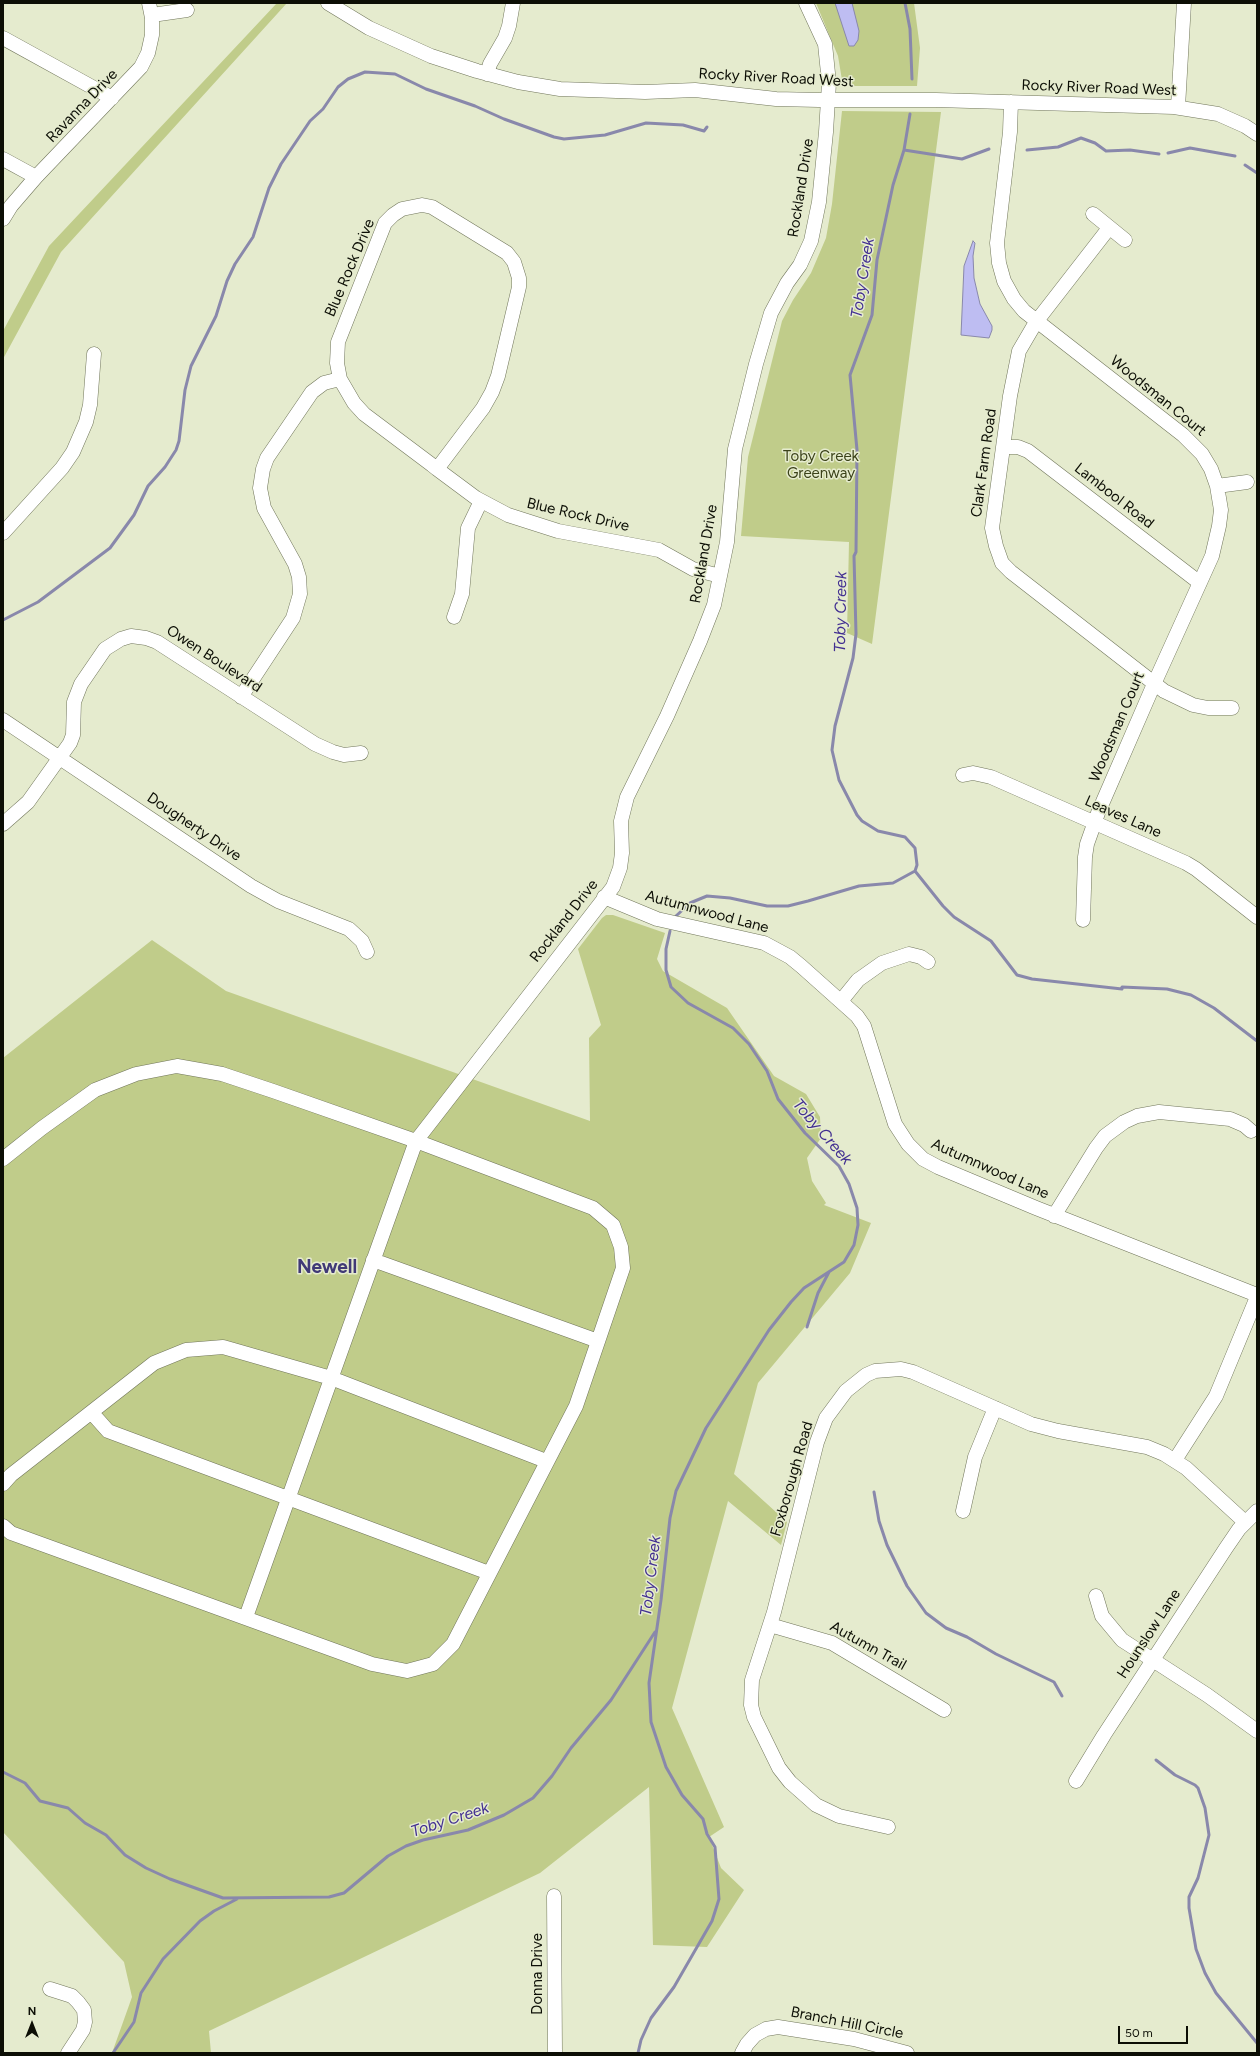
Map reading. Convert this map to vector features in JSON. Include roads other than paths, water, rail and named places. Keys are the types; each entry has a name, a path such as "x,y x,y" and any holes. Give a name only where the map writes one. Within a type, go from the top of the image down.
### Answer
{"street":[{"name":"Rocky River Road West","path":"328,3 390,38 431,56 487,74 518,82 582,91 645,92 695,90 776,98 828,100 936,100 1178,107 1218,114 1245,126 1257,134"},
{"path":"487,74 490,64 507,32 513,3"},
{"name":"Rockland Drive","path":"246,1617 416,1141 613,887 620,868 622,853 621,821 627,797 667,716 714,605 731,510 732,476 736,449 756,364 771,313 781,293 804,258 816,223 826,132 829,84 824,44 806,3"},
{"path":"1178,107 1184,3"},
{"path":"150,9 186,10"},
{"name":"Ravanna Drive","path":"3,219 11,206 36,177 141,67 148,53 152,35 150,9"},
{"path":"3,38 112,98"},
{"name":"Woodsman Court","path":"1011,102 1010,132 998,229 999,262 1004,280 1014,299 1036,322 1183,435 1202,454 1211,469 1217,486 1220,510 1219,526 1212,556 1154,684 1095,823 1085,857 1083,920"},
{"path":"3,159 36,177"},
{"name":"Blue Rock Drive","path":"437,469 483,408 498,376 519,288 516,267 507,253 432,207 422,205 411,206 393,215 382,228 338,342 337,363 340,379 345,391 359,409 437,469 481,501 508,515 531,524 558,531 658,550 693,569 720,576"},
{"path":"1093,214 1125,240"},
{"name":"Clark Farm Road","path":"1109,228 1036,322 1022,344 1016,360 992,528 1002,562 1011,572 1154,684 1175,698 1193,705 1208,708 1232,708"},
{"path":"3,533 62,468 73,452 86,422 90,405 94,354"},
{"path":"240,697 293,618 300,594 299,577 295,564 264,508 260,488 263,468 267,458 312,392 324,383 340,379"},
{"name":"Lambool Road","path":"1003,447 1018,447 1028,451 1200,582"},
{"path":"1217,486 1247,482"},
{"path":"454,617 462,594 468,528 481,501"},
{"name":"Owen Boulevard","path":"3,824 28,802 70,743 73,735 73,708 78,690 105,649 121,639 136,636 157,642 240,697 316,744 333,752 349,755 360,753"},
{"name":"Dougherty Drive","path":"3,720 251,886 306,913 349,930 362,941 367,952"},
{"name":"Leaves Lane","path":"963,775 983,774 1196,869 1257,917"},
{"name":"Autumnwood Lane","path":"604,897 657,919 764,943 790,957 857,1016 864,1026 895,1124 908,1144 917,1153 938,1167 1054,1216 1257,1296"},
{"path":"841,1001 858,980 882,963 909,954 921,957 928,962"},
{"path":"3,1159 42,1128 95,1090 136,1074 177,1066 222,1074 416,1141 593,1208 613,1225 621,1247 623,1268 576,1406 546,1461 453,1644 433,1664 407,1671 372,1664 246,1617 11,1533 3,1526"},
{"path":"1054,1216 1105,1136 1124,1122 1137,1116 1159,1112 1230,1119 1244,1125 1251,1131"},
{"path":"373,1260 598,1341"},
{"path":"1175,1460 1216,1396 1257,1296"},
{"path":"3,1484 11,1475 154,1363 186,1350 223,1347 331,1378 546,1461"},
{"name":"Foxborough Road","path":"888,1827 839,1816 816,1805 790,1782 774,1759 754,1717 750,1692 770,1625 817,1442 826,1418 846,1391 866,1375 888,1369 901,1369 913,1372 1031,1424 1087,1437 1139,1445 1175,1460 1186,1468 1245,1522"},
{"path":"963,1511 975,1457 995,1408"},
{"path":"92,1413 108,1432 489,1573"},
{"name":"Hounslow Lane","path":"1076,1781 1152,1660 1245,1522 1257,1511"},
{"path":"1096,1596 1102,1616 1116,1634 1257,1731"},
{"name":"Autumn Trail","path":"770,1625 832,1643 944,1710"},
{"name":"Donna Drive","path":"554,1896 555,2053"},
{"path":"50,1989 72,1996 84,2010 86,2018 83,2030 68,2053"},
{"name":"Branch Hill Circle","path":"742,2053 755,2035 778,2027 854,2039 907,2053"}],"water":[{"path":"835,3 852,3 859,31 858,40 854,46 849,46"},
{"path":"973,241 975,243 973,256 974,278 980,304 992,326 989,338 961,335 964,266"}],"waterway":[{"name":"Toby Creek","path":"905,3 910,29 912,79"},
{"path":"3,620 38,602 110,548 134,515 148,486 165,467 176,450 179,441 185,390 191,366 216,316 227,281 235,264 253,237 269,188 281,164 310,121 323,109 338,87 348,79 365,72 395,74 426,89 475,106 504,119 554,137 564,139 605,135 646,123 683,125 704,131 707,127"},
{"name":"Toby Creek","path":"676,916 690,903 707,896 730,898 767,906 788,906 859,886 893,883 915,871 917,865 915,848 905,837 878,831 862,821 857,815 839,780 832,750 835,726 853,658 856,634 854,556 856,552 857,450 850,375 872,315 877,260 893,185 904,150 910,114"},
{"path":"1027,150 1058,147 1081,138 1095,143 1106,151 1130,150 1159,154"},
{"path":"1168,153 1190,148 1235,156"},
{"path":"904,150 962,159 989,149"},
{"path":"1245,165 1257,173"},
{"path":"915,871 943,906 954,917 991,941 1017,975 1032,979 1122,989 1122,987 1167,989 1191,995 1214,1008 1257,1041"},
{"name":"Toby Creek","path":"638,2053 641,2040 651,2018 674,1987 712,1921 719,1899 715,1847 707,1834 703,1819 682,1795 666,1767 651,1722 649,1683 661,1600 670,1518 676,1491 706,1428 769,1330 804,1288 844,1262 854,1245 858,1225 857,1208 849,1184 839,1166 805,1133 778,1099 767,1071 749,1044 733,1028 688,1003 671,987 666,970 666,949 670,931"},
{"path":"807,1327 818,1293 829,1272"},
{"path":"874,1492 879,1521 887,1545 907,1586 926,1613 946,1628 967,1637 996,1654 1054,1682 1062,1696"},
{"name":"Toby Creek","path":"3,1772 25,1783 40,1801 68,1808 85,1823 106,1835 125,1855 146,1868 170,1879 223,1898 329,1897 344,1893 388,1856 406,1846 423,1840 468,1830 504,1815 533,1798 552,1776 571,1748 611,1700 655,1632"},
{"path":"1156,1760 1175,1775 1198,1788 1205,1808 1209,1835 1198,1878 1189,1897 1189,1908 1196,1949 1205,1973 1216,1993 1257,2043"},
{"name":"Toby Creek","path":"113,2053 134,2022 141,1993 163,1959 200,1921 214,1911 237,1899"}],"district":[{"name":"Newell","path":"327,1267"}],"park label":[{"name":"Toby Creek Greenway","path":"821,466"}]}
